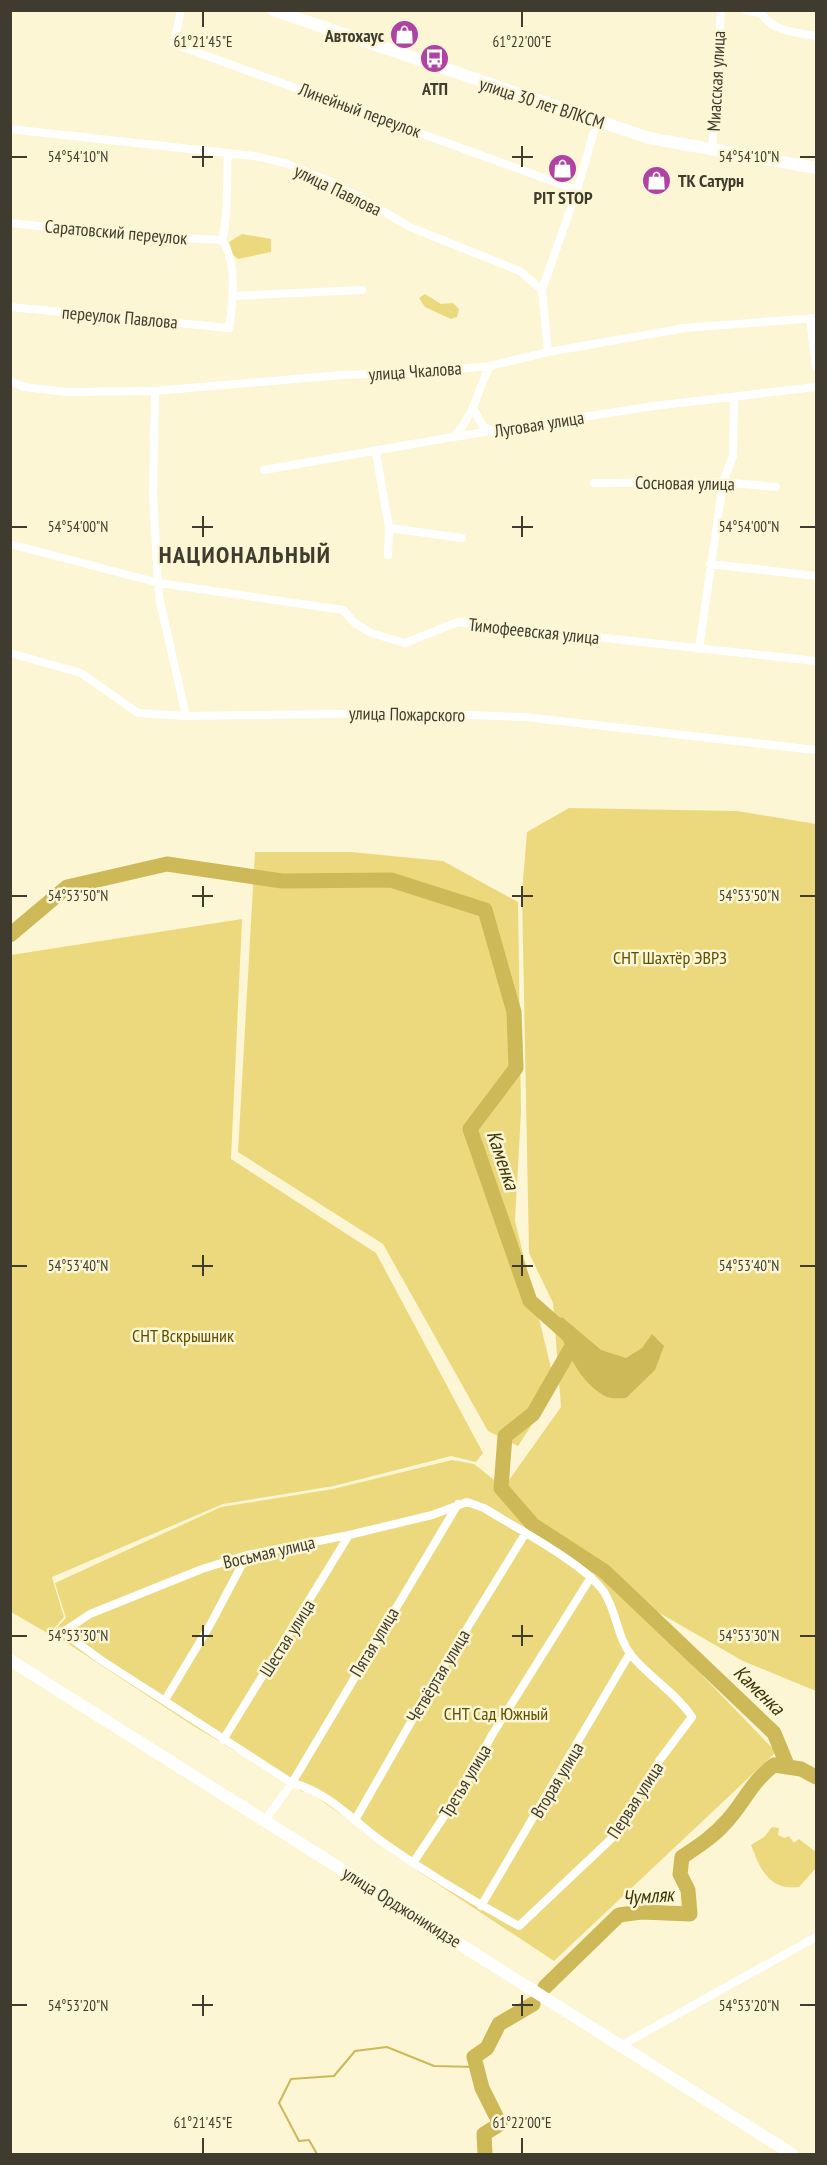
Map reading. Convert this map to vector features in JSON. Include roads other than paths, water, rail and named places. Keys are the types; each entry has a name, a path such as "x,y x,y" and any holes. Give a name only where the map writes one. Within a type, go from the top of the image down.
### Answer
{"main road":[{"name":"улица 30 лет ВЛКСМ","path":"273,10 649,138 816,168"},
{"name":"улица Орджоникидзе","path":"10,1660 792,2154"}],"street":[{"name":"Линейный переулок","path":"181,10 174,44 578,190"},
{"name":"Миасская улица","path":"712,151 721,10"},
{"name":"Миасская улица","path":"746,10 761,13 768,24 784,30 816,36"},
{"path":"548,352 542,290 578,190 597,121"},
{"name":"улица Павлова","path":"10,129 109,138 285,163 336,184 410,227 520,271 542,290"},
{"path":"228,154 225,188 226,224 222,240 227,247 233,296 362,290"},
{"name":"Саратовский переулок","path":"10,223 116,234 222,240"},
{"name":"переулок Павлова","path":"10,307 229,328 233,296"},
{"path":"813,318 816,367"},
{"name":"улица Чкалова","path":"10,381 24,387 66,392 155,391 490,366 548,352 685,328 813,318"},
{"path":"453,437 465,425 474,410 479,389 490,366"},
{"name":"Луговая улица","path":"264,470 376,453 453,437 654,406 816,387"},
{"path":"155,391 153,497 159,583 186,716"},
{"path":"699,649 723,482 733,456 734,397"},
{"path":"474,410 483,426 494,432"},
{"path":"376,453 389,528 388,555"},
{"name":"Сосновая улица","path":"594,483 723,482 776,487"},
{"path":"389,528 462,538"},
{"name":"Тимофеевская улица","path":"10,544 159,583 343,610 355,623 371,633 405,643 458,622 816,661"},
{"path":"710,564 816,576"},
{"name":"улица Пожарского","path":"10,653 81,673 138,713 186,716 412,713 525,717 816,750"},
{"path":"458,1503 467,1502 484,1508 591,1577 612,1608 621,1638 630,1653"},
{"name":"Восьмая улица","path":"165,1700 100,1660 63,1632 90,1614 202,1569 247,1555 349,1535 432,1515 458,1503"},
{"name":"Пятая улица","path":"265,1820 292,1783 458,1503"},
{"name":"Четвёртая улица","path":"355,1820 431,1687 525,1534"},
{"name":"Шестая улица","path":"223,1740 349,1535"},
{"path":"247,1555 210,1625 165,1700 292,1783 306,1786 331,1801 414,1863 481,1906"},
{"name":"Третья улица","path":"414,1863 463,1788 492,1735 591,1577"},
{"name":"Первая улица","path":"481,1906 519,1926 612,1838 659,1761 693,1717 685,1706 650,1676 630,1653"},
{"name":"Вторая улица","path":"481,1906 630,1653"},
{"path":"622,2045 816,1937"}],"waterway":[{"name":"Каменка","path":"10,935 67,887 167,864 282,881 391,880 485,910 514,1012 516,1068 470,1129 530,1301 575,1341 533,1414 505,1436 501,1488 533,1525 604,1571 774,1733 788,1767"},
{"name":"Чумляк","path":"545,1987 619,1915 641,1912 690,1914 688,1890 680,1874 682,1857 721,1827 753,1785 774,1765 801,1769 816,1777"},
{"name":"Чумляк","path":"485,2154 484,2134 500,2124 482,2088 474,2057 487,2048 499,2024 533,2004"},
{"path":"317,2154 309,2140 299,2141 279,2103 291,2079 334,2076 355,2051 387,2047 434,2066 476,2067"}],"place":[{"name":"Автохаус","path":"405,35"},
{"name":"АТП","path":"435,59"},
{"name":"PIT STOP","path":"563,168"},
{"name":"ТК Сатурн","path":"657,180"}],"district":[{"name":"НАЦИОНАЛЬНЫЙ","path":"245,554"}],"park label":[{"name":"СНТ Шахтёр ЭВРЗ","path":"670,957"},
{"name":"СНТ Вскрышник","path":"183,1335"},
{"name":"СНТ Сад Южный","path":"496,1713"}]}
